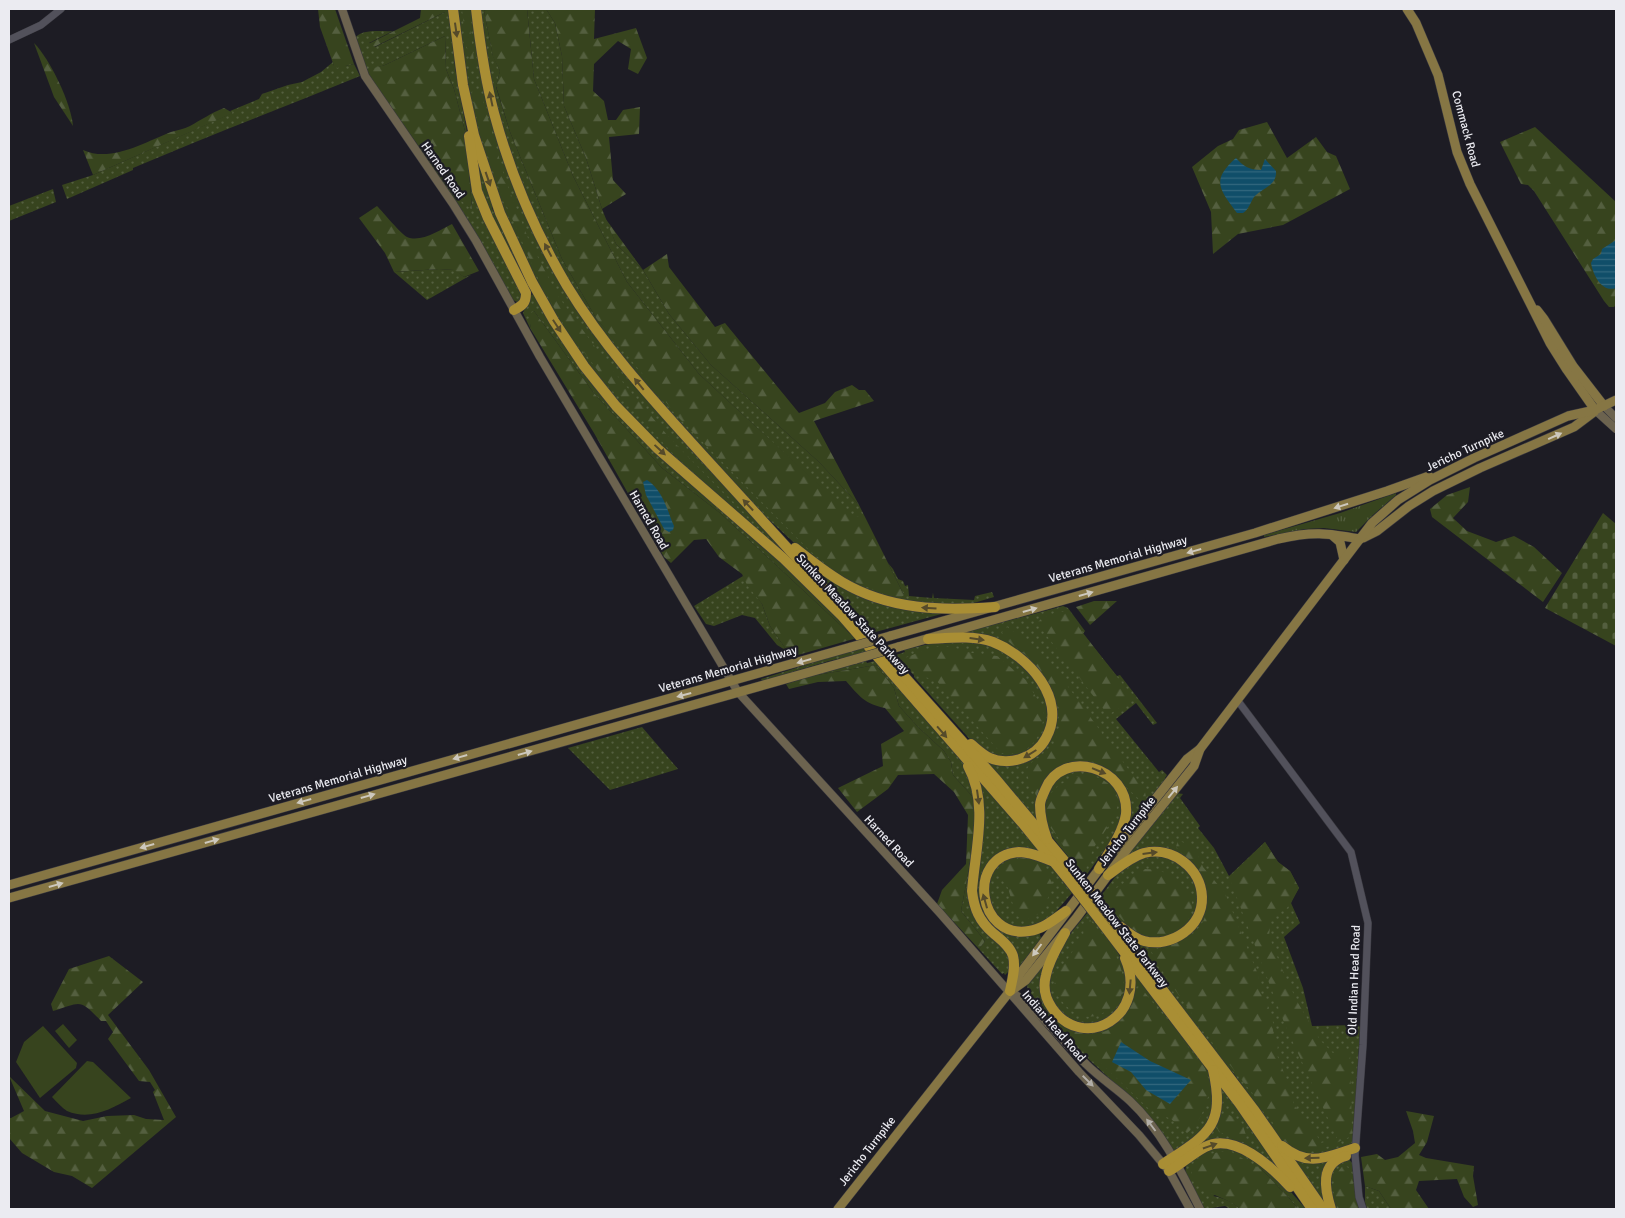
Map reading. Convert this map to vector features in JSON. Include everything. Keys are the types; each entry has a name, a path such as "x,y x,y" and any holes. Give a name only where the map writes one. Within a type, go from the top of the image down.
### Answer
{"highway":[{"name":"Sunken Meadow State Parkway","path":"453,9 466,98 474,135 500,213 532,282 554,322 584,366 616,406 658,449 783,558 842,616 1024,825 1053,861 1070,874"},
{"name":"Sunken Meadow State Parkway","path":"476,9 482,56 494,112 508,158 524,201 544,244 568,287 588,317 641,388 950,726 1048,842 1070,874 1103,915 1116,942 1240,1103 1311,1209"},
{"path":"466,98 465,110 477,191 488,218 526,293 524,305 514,310"},
{"path":"772,530 826,572 866,594 890,602 927,608 948,609 996,606"},
{"path":"928,639 976,638 992,642 1014,653 1036,675 1049,699 1052,710 1052,721 1045,740 1026,758 1015,760 1006,761 989,757 950,726"},
{"path":"960,752 976,783 979,803 972,891 973,901 981,921 1004,942 1013,955 1014,966 1010,992"},
{"path":"1048,842 1041,819 1040,803 1046,786 1060,773 1070,768 1080,766 1102,770 1111,776 1123,794 1126,812 1121,830 1104,872"},
{"path":"1104,872 1142,854 1153,851 1163,852 1185,862 1194,872 1202,897 1200,909 1195,920 1189,928 1171,940 1155,942 1142,940 1127,932 1114,921"},
{"path":"1053,861 1019,852 1004,856 986,876 983,892 984,901 992,915 1001,925 1012,930 1024,932 1044,926 1066,912"},
{"name":"Sunken Meadow State Parkway","path":"1103,915 1114,921 1143,964 1235,1085 1323,1209"},
{"path":"1065,933 1046,974 1046,992 1050,1005 1060,1017 1070,1024 1083,1027 1096,1027 1110,1022 1122,1011 1128,1001 1131,991 1130,971 1116,942"},
{"path":"1176,1161 1212,1123 1217,1110 1218,1092 1212,1067"},
{"path":"1274,1139 1297,1157 1307,1160 1355,1151"},
{"path":"1166,1167 1205,1147 1218,1143 1234,1145 1277,1173 1311,1209"},
{"path":"1331,1209 1324,1182 1328,1171 1334,1162 1355,1151"}],"main road":[{"name":"Harned Road","path":"342,9 365,76 453,204 476,241 514,310 731,682 1010,992"},
{"name":"Commack Road","path":"1407,9 1416,23 1438,75 1445,97 1444,104 1451,130 1466,177 1533,307 1539,324 1558,357 1600,408"},
{"name":"Jericho Turnpike","path":"1360,539 1377,530 1409,506 1475,471 1574,427 1600,408 1616,400"},
{"name":"Jericho Turnpike","path":"1010,992 1026,980 1065,933 1104,872 1187,759 1200,749 1238,701 1372,523 1398,500 1430,480 1568,416 1600,408"},
{"path":"1600,408 1616,418"},
{"path":"1600,408 1616,429"},
{"path":"1490,464 1506,445 1510,456"},
{"path":"1475,471 1476,466 1496,449"},
{"path":"1409,506 1431,485 1464,469 1469,461"},
{"name":"Veterans Memorial Highway","path":"9,885 1255,533 1388,492 1429,476 1451,470"},
{"name":"Veterans Memorial Highway","path":"9,898 1278,539 1310,533 1360,539"},
{"path":"1330,534 1340,542 1344,560"},
{"name":"Jericho Turnpike","path":"838,1209 1010,992 1019,975 1066,912 1104,872"},
{"name":"Indian Head Road","path":"1010,992 1029,1005 1087,1065 1131,1102 1148,1121 1176,1161 1200,1209"},
{"name":"Indian Head Road","path":"1010,992 1079,1072 1121,1114 1166,1167 1190,1209"}],"street":[{"path":"9,40 41,25 61,9"},
{"name":"Old Indian Head Road","path":"1238,701 1351,852 1368,923 1363,1045 1355,1151 1359,1197 1363,1209"}],"green space":[{"path":"318,9 335,9 354,64 337,68 334,66 320,27"},
{"path":"421,9 445,9 445,12 374,47 368,44 420,18"},
{"path":"445,9 450,9 455,68 468,137 473,185 478,204 524,293 524,298 519,303 513,300 429,164 370,78 369,75 395,114 456,196 472,209 466,135 454,89 446,69 445,36 385,65 367,71 354,39 362,33 393,31 369,43 375,47 445,12"},
{"path":"458,9 473,9 514,183 589,325 818,585 703,486 638,424 578,351 553,311 530,270 510,227 493,182 479,137 468,91"},
{"path":"462,9 468,9 475,70 472,71 465,38"},
{"path":"479,9 487,9 484,11 493,56 500,71 496,87 510,132 562,259 596,318 616,341 904,595 888,563 898,579 903,581 905,586 908,585 909,596 932,598 933,593 934,598 974,600 975,596 992,592 994,597 967,605 933,607 862,590 804,552 763,514 617,353 566,277 538,222 507,145 489,72"},
{"path":"487,9 527,9 534,79 573,176 627,282 699,374 853,516 865,517 904,595 898,600 843,577 810,551 680,419 596,318 562,259 510,132 496,86 500,71 493,57 484,11"},
{"path":"527,9 546,9 555,23 562,56 564,106 586,158 602,209 616,244 643,270 669,314 711,365 819,462 859,505 865,517 853,517 699,374 627,282 573,176 534,79"},
{"path":"546,9 595,9 594,39 636,28 647,58 638,74 628,69 631,49 618,41 594,64 593,91 604,101 608,120 616,120 623,110 640,107 639,134 609,137 613,180 626,194 602,209 586,158 564,106 562,56 555,23"},
{"path":"445,36 446,69 454,89 466,135 472,210 456,196 395,114 366,70 385,65"},
{"path":"34,43 47,59 59,82 73,126 54,97"},
{"path":"333,62 334,66 354,64 360,76 161,156 67,199 62,185 93,175 232,113 230,111 259,99 262,94 302,82 321,72"},
{"path":"473,88 480,90 505,179 528,238 558,296 609,366 668,436 754,525 676,457 602,376 565,327 540,283 498,186 479,129 472,93"},
{"path":"224,108 233,113 93,175 83,150 105,154 128,150 188,127"},
{"path":"1267,122 1287,158 1316,137 1327,152 1336,156 1350,189 1283,225 1238,234 1213,254 1211,212 1192,167 1218,146 1233,139 1239,130"},
{"path":"1535,127 1616,202 1616,305 1614,307 1609,307 1604,301 1534,191 1528,185 1521,184 1500,142"},
{"path":"474,149 494,206 492,208 523,274 521,275 484,202"},
{"path":"53,189 56,202 9,221 9,206"},
{"path":"377,206 407,237 424,237 452,224 479,271 464,277 454,270 394,272 385,253 359,218"},
{"path":"605,218 643,270 616,244"},
{"path":"667,254 669,267 715,327 725,323 799,413 825,403 835,392 852,385 859,390 865,390 874,401 814,421 859,505 819,462 711,365 669,314 643,270"},
{"path":"439,269 455,270 464,277 471,275 427,300 394,272"},
{"path":"534,294 606,399 801,579 857,638 849,633 720,513 662,468 593,392 534,311 530,328 523,313 531,295"},
{"path":"534,311 593,392 662,468 720,513 849,633 857,638 791,657 770,626 762,604 747,585 742,574 719,557 706,539 694,540 671,563 664,557 594,433 530,328 531,322 528,315"},
{"path":"1470,487 1468,502 1453,518 1467,531 1496,542 1514,536 1534,547 1562,573 1543,602 1432,517 1430,509 1447,495"},
{"path":"1396,493 1356,532 1324,528 1305,529 1264,537 1264,535 1340,513"},
{"path":"1603,513 1616,524 1616,646 1545,608"},
{"path":"796,552 839,584 945,613 872,633"},
{"path":"743,576 762,604 770,626 787,651 777,645 755,618 742,615 714,626 706,624 694,606"},
{"path":"1094,601 1117,601 1090,625 1076,607"},
{"path":"1063,606 1068,608 1085,631 1083,634 1117,676 1120,675 1157,723 1153,725 1136,703 1116,719 1159,772 1162,770 1167,775 1165,778 1167,780 1123,834 1124,790 1083,763 1045,783 1041,825 1008,789 983,756 1029,759 1055,715 1026,660 959,634"},
{"path":"1057,612 1068,612 1132,696 1126,704 1108,715 1037,623 1042,618"},
{"path":"1007,627 1028,642 1053,666 1145,792 1146,798 1141,801 1099,762 1077,762 1061,767 1049,778 1037,797 1030,784 1026,770 1032,762 1053,748 1062,717 1055,696 1045,676 1027,656 1004,638 1002,632"},
{"path":"945,640 988,643 1009,652 1037,681 1046,699 1048,728 1033,750 1005,759 990,755 975,745 914,675 893,656 905,652 904,650"},
{"path":"865,646 869,652 829,661 762,681 761,679"},
{"path":"932,647 952,647 972,653 997,656 1026,680 1044,711 1042,729 1035,741 1022,754 1001,753 935,679 922,677 900,660"},
{"path":"879,660 964,764 976,798 970,891 995,938 1010,957 1011,967 1005,975 979,949 985,941 961,911 970,862 972,796 953,775 951,762 944,751 899,706 894,688 876,665 811,676 866,661 867,663"},
{"path":"876,665 894,688 899,706 944,751 951,762 953,775 972,796 975,812 970,862 961,911 985,941 979,949 937,904 942,890 966,864 968,815 954,792 934,774 898,775 888,789 857,812 838,788 883,766 881,744 904,731 885,708 863,699 846,681 818,682 789,689 786,684 811,676"},
{"path":"642,727 678,769 610,790 568,748"},
{"path":"1085,770 1103,774 1115,784 1124,810 1113,838 1085,877 1047,830 1042,803 1048,788 1064,773"},
{"path":"1085,774 1100,778 1109,784 1117,795 1118,803 1112,820 1091,854 1086,870 1070,858 1060,840 1047,823 1045,806 1049,795 1058,786"},
{"path":"982,779 1048,858 1002,855 982,884 995,923 1039,932 1041,938 1016,971 1017,959 990,928 976,904 978,784"},
{"path":"1176,793 1183,794 1180,798 1200,826 1198,828 1214,848 1229,876 1265,842 1278,862 1290,871 1299,888 1291,903 1300,923 1284,937 1303,988 1312,1026 1358,1025 1360,1027 1354,1136 1352,1143 1345,1147 1311,1157 1283,1143 1234,1074 1216,1054 1122,929 1143,943 1195,926 1204,890 1179,856 1126,856"},
{"path":"1178,840 1195,848 1203,867 1225,893 1259,977 1259,987 1273,1021 1273,1033 1278,1043 1277,1055 1291,1091 1294,1105 1321,1143 1337,1138 1285,1025 1229,877 1265,842 1278,862 1290,871 1299,888 1287,908 1271,918 1269,936 1298,1003 1320,1040 1333,1053 1344,1049 1350,1052 1352,1136 1322,1149 1300,1152 1283,1140 1253,1094 1214,1045 1166,977 1151,951 1174,943 1193,933 1205,917 1207,906 1202,879 1176,847"},
{"path":"1023,854 1047,861 1072,893 1042,925 1014,928 1004,923 988,902 987,886 992,874 1000,863"},
{"path":"1168,856 1193,875 1198,897 1197,908 1193,918 1177,934 1156,940 1144,939 1125,927 1101,896 1118,873 1139,858"},
{"path":"1024,858 1042,862 1052,883 1048,898 1040,913 1024,921 1016,915 1008,888 997,873 999,867 1012,860"},
{"path":"1145,869 1168,874 1188,891 1192,899 1190,915 1185,924 1178,930 1160,937 1140,933 1131,928 1103,897"},
{"path":"1088,912 1119,954 1124,963 1128,980 1116,1010 1104,1020 1090,1023 1076,1021 1062,1014 1052,1003 1047,989 1049,973 1056,957"},
{"path":"1090,920 1109,944 1116,957 1124,984 1120,997 1111,1008 1091,1017 1074,1012 1064,1004 1053,990 1058,970 1067,960 1083,935 1084,929"},
{"path":"109,956 143,982 108,1015 149,1070 176,1117 92,1188 72,1176 54,1172 22,1153 9,1138 9,1118 24,1111 9,1076 45,1111 83,1121 107,1116 134,1115 146,1119 164,1120 153,1092 155,1090 150,1082 139,1081 108,1039 113,1032 106,1021 101,1021 88,1008 80,1004 53,1011 51,1004 69,969"},
{"path":"1049,957 1049,1007 1091,1030 1130,1004 1129,961 1209,1072 1216,1103 1205,1130 1176,1152 1172,1150 1137,1104 1081,1052 1028,994 1027,984"},
{"path":"1138,987 1142,989 1205,1068 1209,1089 1208,1097 1201,1115 1187,1133 1171,1119 1150,1110 1064,1028 1091,1034 1101,1033 1109,1029 1122,1019"},
{"path":"63,1024 77,1040 69,1048 55,1031"},
{"path":"43,1026 77,1063 76,1068 40,1098 16,1062 24,1042"},
{"path":"87,1061 93,1062 131,1098 108,1110 92,1114 76,1114 63,1108 52,1097"},
{"path":"1223,1086 1296,1189 1235,1143 1180,1157 1199,1143 1220,1088"},
{"path":"1406,1111 1434,1116 1427,1142 1419,1155 1426,1158 1474,1166 1473,1176 1478,1205 1473,1207 1464,1197 1457,1179 1419,1181 1416,1190 1429,1209 1391,1209 1379,1191 1365,1186 1361,1157 1377,1154 1385,1160 1398,1157 1415,1143"},
{"path":"1228,1114 1242,1123 1246,1135 1244,1142 1219,1132 1217,1128 1220,1117"},
{"path":"1233,1147 1273,1172 1306,1209 1298,1209 1262,1170 1213,1196 1228,1201 1240,1209 1230,1209 1225,1206 1205,1209 1185,1174 1186,1166 1192,1159 1210,1148"},
{"path":"1230,1151 1262,1170 1298,1209 1240,1209 1234,1204 1203,1189 1193,1176 1191,1167 1209,1155"},
{"path":"1351,1151 1329,1165 1329,1209 1293,1158"},
{"path":"1348,1158 1352,1163 1359,1209 1333,1209 1329,1177 1334,1166"},
{"path":"1344,1165 1350,1169 1358,1209 1339,1209 1334,1186 1337,1175"},
{"path":"1365,1186 1379,1191 1391,1209 1367,1209"}],"water":[{"path":"1236,158 1247,167 1261,170 1265,159 1276,171 1276,176 1272,183 1254,197 1243,213 1237,213 1220,185 1223,172"},
{"path":"1616,240 1616,288 1611,289 1606,288 1599,282 1591,263 1593,259 1601,254 1602,249"},
{"path":"647,480 657,489 667,507 674,526 673,530 669,532 664,529 646,495 643,482"},
{"path":"1121,1042 1150,1061 1191,1080 1170,1104 1146,1090 1131,1072 1112,1062"}]}
